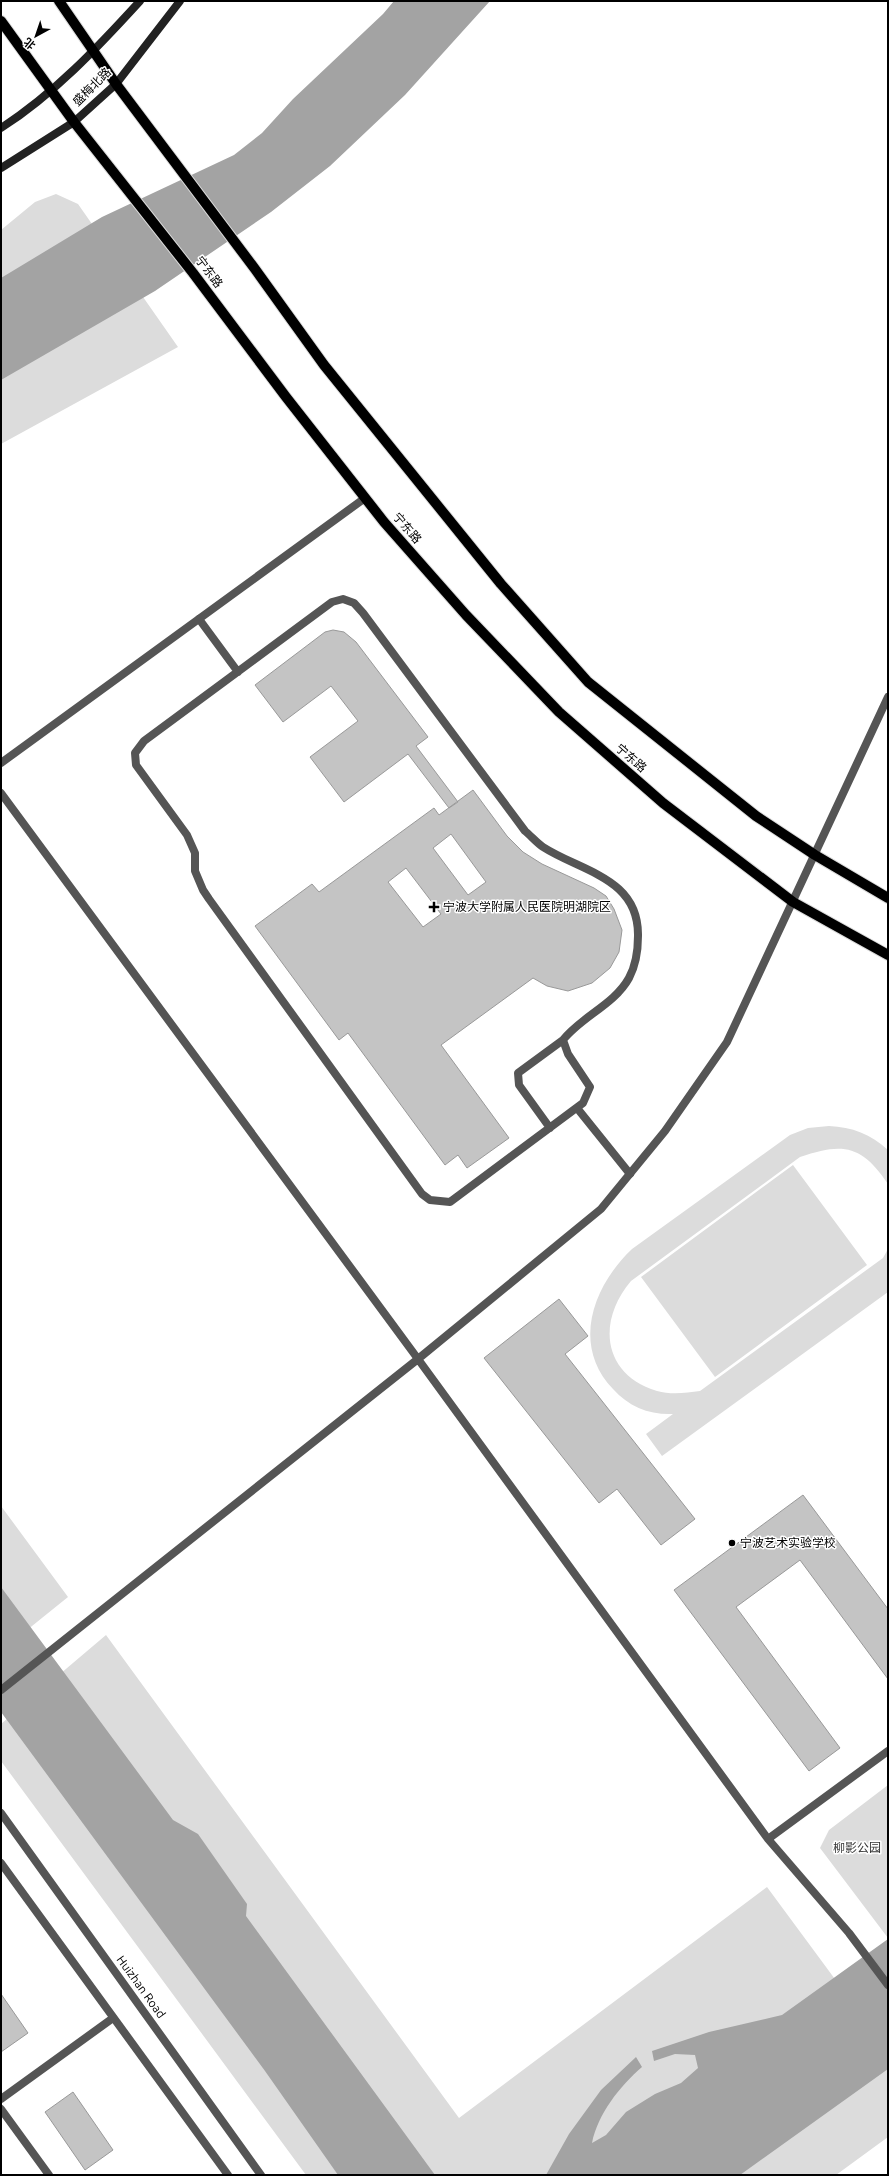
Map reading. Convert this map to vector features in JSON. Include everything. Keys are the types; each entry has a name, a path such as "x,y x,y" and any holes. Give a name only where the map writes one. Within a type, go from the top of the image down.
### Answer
{"main road":[{"path":"59,1 116,84 255,269 324,365 417,482 501,584 588,682 756,816 815,855 888,898"},
{"name":"盛梅北路","path":"1,128 51,90 93,52 140,1"},
{"name":"盛梅北路","path":"1,168 74,122 116,84 180,1"},
{"name":"宁东路","path":"1,21 74,122 193,273 286,397 365,498 466,615 559,712 663,803 793,902 888,955"}],"street":[{"path":"1,763 365,498"},
{"path":"550,1128 519,1085 518,1073 563,1040 572,1029 606,1004 629,978 638,952 638,924 633,907 620,890 594,871 543,847 525,831 354,603 343,599 332,602 144,741 135,753 136,765 187,835 195,853 195,872 203,890 422,1194 430,1200 450,1202 550,1128 577,1108 583,1103 590,1086 568,1054 563,1040"},
{"path":"199,619 238,672"},
{"path":"1,1690 418,1359 601,1208 666,1131 726,1042 888,697"},
{"path":"1,793 418,1359 768,1839 849,1932 888,1985"},
{"path":"577,1108 630,1174"},
{"path":"768,1839 888,1751"},
{"name":"Huizhan Road","path":"1,1813 261,2175"},
{"path":"1,1864 228,2175"},
{"path":"1,2099 114,2018"},
{"path":"1,2109 49,2175"}],"green space":[{"path":"56,194 78,204 178,347 1,444 1,230 35,202"},
{"path":"829,1126 861,1132 882,1144 888,1150 888,1184 879,1171 869,1161 860,1154 850,1150 828,1149 800,1157 631,1281 620,1297 613,1313 610,1329 611,1345 616,1359 625,1372 639,1383 662,1392 684,1393 700,1391 883,1258 888,1249 888,1292 662,1456 646,1434 673,1414 656,1413 640,1409 626,1401 613,1389 600,1372 593,1354 590,1335 592,1316 598,1298 607,1280 618,1264 632,1249 790,1135 808,1128"},
{"path":"793,1165 867,1265 715,1377 641,1277"},
{"path":"1,1506 68,1597 1,1651"},
{"path":"106,1635 459,2118 767,1887 888,2051 888,2137 836,2175 306,2175 1,1761 1,1724"},
{"name":"柳影公园","path":"888,1785 888,1938 820,1848 829,1830"}],"shaded area":[{"path":"394,1 490,1 405,95 330,166 271,212 155,291 1,380 1,278 102,217 234,155 262,133 293,99 383,14"},
{"path":"1,1587 173,1820 198,1834 247,1904 246,1916 435,2175 338,2175 265,2071 1,1712"},
{"path":"888,1939 888,2069 740,2175 546,2175 569,2134 601,2090 636,2057 642,2067 625,2083 604,2111 592,2143 606,2135 626,2112 655,2094 681,2083 698,2068 695,2055 675,2054 654,2061 652,2051 709,2032 782,2015"}],"building":[{"path":"333,630 344,632 356,642 428,737 416,746 458,802 449,808 408,754 344,802 310,757 358,721 331,686 283,722 255,685 325,632"},
{"path":"473,790 507,836 523,852 542,864 594,888 606,896 614,909 622,930 619,952 610,968 592,983 568,991 547,986 533,978 441,1045 509,1138 467,1168 458,1155 445,1165 348,1033 339,1040 255,926 312,884 319,892 434,808 439,815","holes":["451,834 486,882 468,895 433,848","406,868 441,914 423,927 388,882"]},
{"path":"559,1299 588,1336 565,1354 695,1519 661,1545 617,1489 599,1503 484,1358"},
{"path":"803,1495 888,1609 888,1679 800,1560 736,1607 840,1748 809,1771 674,1590"},
{"path":"1,1994 28,2033 1,2052"},
{"path":"73,2092 113,2150 85,2170 45,2112"}],"place":[{"name":"宁波大学附属人民医院明湖院区","path":"434,907"},
{"name":"宁波艺术实验学校","path":"732,1543"}]}
